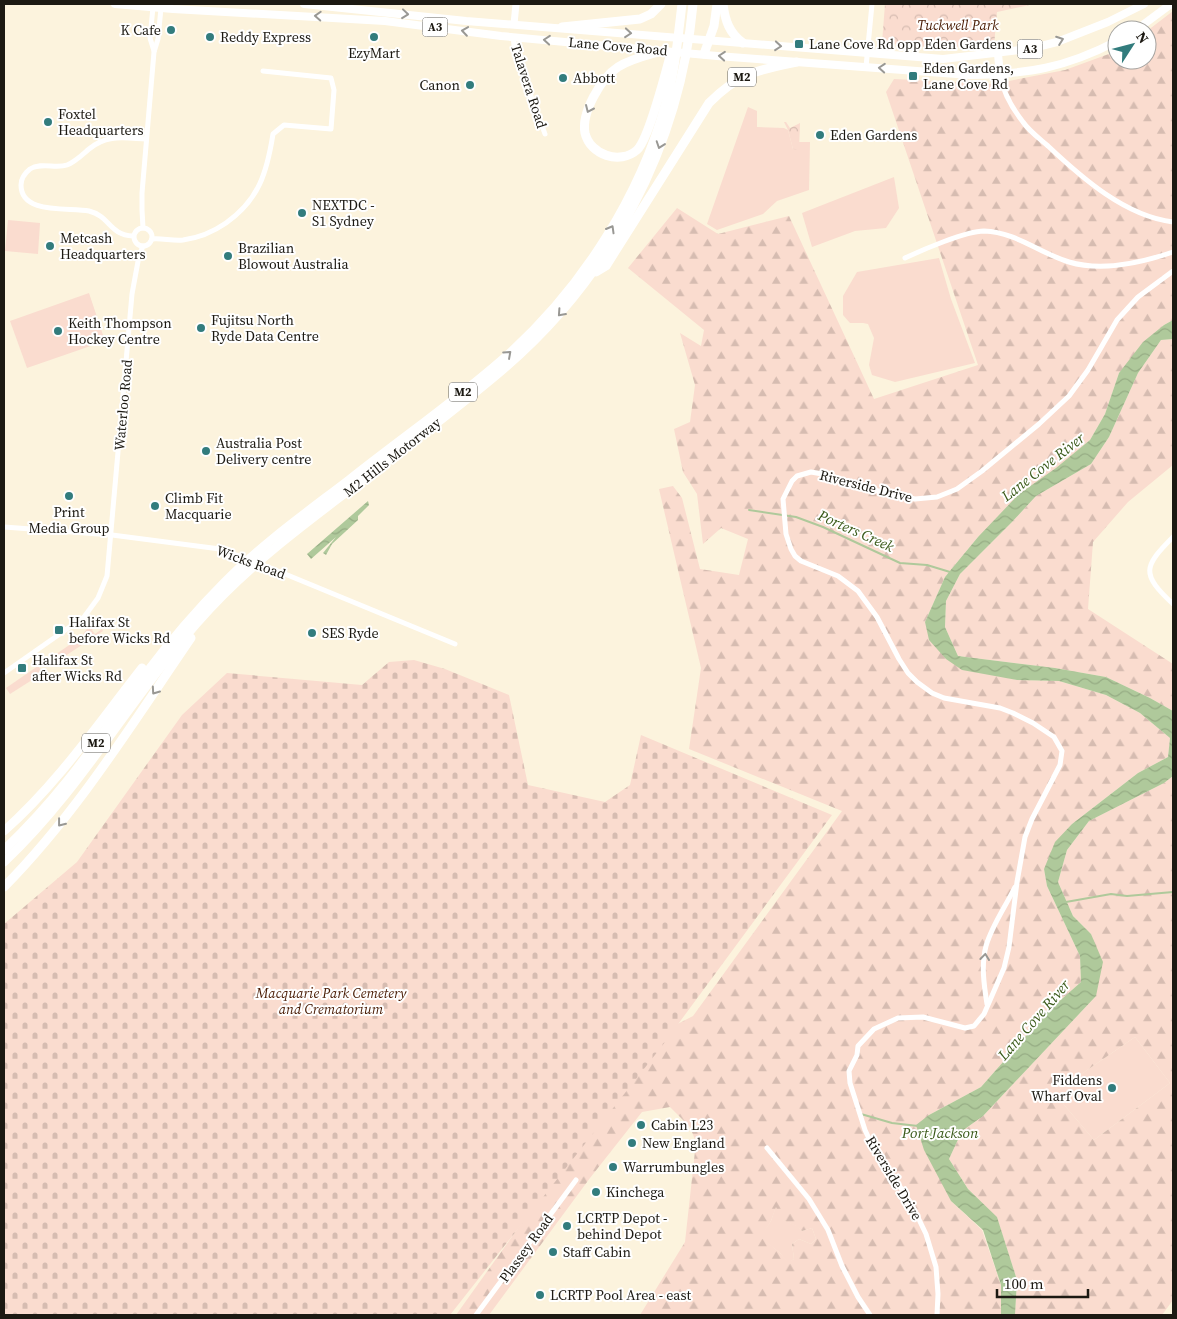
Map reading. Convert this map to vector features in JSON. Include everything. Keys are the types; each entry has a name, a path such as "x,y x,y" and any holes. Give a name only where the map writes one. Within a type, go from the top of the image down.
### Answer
{"highway":[{"name":"Lane Cove Road","path":"115,4 385,21 513,37 699,54 970,75 1000,75 1036,71 1067,63 1107,46"},
{"name":"Lane Cove Road","path":"304,4 466,21 562,27 944,59 998,54 1056,42 1108,22 1144,4"},
{"path":"562,27 640,19 651,14 661,4"},
{"name":"M2 Hills Motorway","path":"4,850 68,780 142,678 181,629 268,548 491,369 536,327 571,287 608,234 639,175 665,105 674,69 682,4"},
{"name":"M2 Hills Motorway","path":"268,548 503,370 553,321 592,275 634,207 655,160 680,82 693,4"},
{"path":"699,54 708,40 715,20 717,4"},
{"path":"723,4 727,26 734,36 743,43"},
{"path":"1149,20 1171,4"},
{"path":"513,37 514,24"},
{"name":"M2","path":"665,50 628,61 616,68 603,82 585,116 584,125 585,134 589,142 599,152 611,157 628,155 637,150 642,144 664,79 672,48 678,37"},
{"path":"998,54 1000,75"},
{"name":"M2","path":"592,275 606,266 709,103 723,89 737,79 769,68 798,62"},
{"name":"M2 Hills Motorway","path":"4,862 31,836 70,791 157,672 199,620 246,567"},
{"path":"4,887 32,858 80,797 192,637 199,620"},
{"path":"4,830 41,795 154,653 181,629"}],"main road":[{"name":"Talavera Road","path":"514,24 516,4"}],"street":[{"path":"866,67 872,4"},
{"path":"144,228 142,210 146,139 154,52 158,38 157,6"},
{"name":"Talavera Road","path":"513,37 516,53 545,134"},
{"path":"152,239 183,240 202,236 220,228 240,213 253,198 259,187 264,174 272,134 284,125 331,129 334,90 331,78 263,70"},
{"path":"1000,75 1004,91 1023,124 1058,156 1124,206 1138,213 1173,222"},
{"path":"133,236 126,236 115,231 102,217 93,212 40,206 31,203 24,197 22,180 32,168 42,166 59,167 71,164 105,139 146,139"},
{"path":"133,236 138,229 144,228 149,230 152,239"},
{"path":"905,258 970,233 982,231 1000,232 1068,262 1089,266 1120,264 1154,258 1173,252"},
{"path":"133,236 137,244 143,246 152,239"},
{"name":"Waterloo Road","path":"4,673 72,626 93,606 107,576 132,294 139,256 143,246"},
{"name":"Riverside Drive","path":"937,1315 936,1267 926,1234 912,1206 871,1143 858,1110 850,1083 849,1071 857,1055 858,1046 874,1029 898,1018 923,1017 961,1027 974,1026 984,1014 1004,968 1009,948 1017,882 1027,832 1060,765 1062,751 1058,741 1048,732 1013,712 1000,708 949,700 936,696 926,690 908,673 877,617 858,591 838,576 801,561 795,556 789,543 784,518 783,499 792,481 797,476 811,472 828,474 878,491 915,499 936,497 958,489 1039,424 1069,396 1088,370 1117,320 1138,297 1173,271"},
{"name":"Wicks Road","path":"4,527 112,535 203,546 235,553 455,644"},
{"path":"1173,537 1154,556 1150,574 1156,589 1173,604"},
{"name":"Riverside Drive","path":"988,1005 984,984 986,946 1017,882"},
{"path":"767,1148 809,1199 828,1230 842,1266 870,1315"},
{"name":"Plassey Road","path":"476,1315 576,1180"}],"green space":[{"name":"Tuckwell Park","path":"885,4 1034,4 997,12 994,46 928,47 882,43"},
{"path":"1173,11 1173,320 1164,325 1119,373 1105,414 1090,440 978,537 949,572 925,622 946,659 1017,680 1059,681 1106,695 1140,713 1170,738 1168,757 1138,773 1072,824 1044,869 1047,886 1080,956 1081,982 1046,1013 981,1087 929,1115 951,1201 982,1230 1001,1285 1001,1315 640,1315 685,1242 696,1142 690,1127 670,1107 642,1112 590,1178 489,1315 456,1315 656,1035 693,1016 842,811 689,749 701,668 659,489 673,486 682,498 700,569 739,575 748,539 721,528 703,544 697,494 683,472 674,429 690,422 695,385 680,333 701,346 704,330 628,268 677,208 718,234 789,216 874,399 978,365 886,92 894,79 993,84 1065,70 1107,55 1107,70 1157,70 1157,23","holes":["776,1207 782,1220 802,1231 812,1228 816,1239 811,1244 799,1239 792,1244 794,1259 788,1262 761,1237 771,1221"]},
{"path":"748,107 757,111 757,127 784,128 788,130 793,149 799,149 799,142 810,142 809,190 777,201 763,214 717,230 707,224"},
{"path":"784,122 790,128 800,123 799,150 793,149"},
{"path":"894,177 899,208 886,228 855,231 812,247 802,213"},
{"path":"8,220 40,223 38,254 5,251"},
{"path":"939,258 951,299 975,363 895,382 872,375 869,365 874,338 868,324 850,323 843,315 843,296 857,272"},
{"name":"Keith Thompson Hockey Centre","path":"89,293 105,341 27,368 10,321"},
{"path":"1173,339 1173,465 1128,502 1093,542 1088,609 1173,664 1173,711 1106,677 1055,668 958,656 945,627 946,601 960,574 1036,496 1091,464 1109,437 1138,373 1161,340"},
{"path":"96,616 99,620 92,630 95,634 102,629 103,631 53,664 49,659 81,637"},
{"name":"Macquarie Park Cemetery and Crematorium","path":"414,660 445,669 509,695 528,785 605,802 630,785 641,735 832,815 662,1046 450,1315 4,1315 4,924 77,862 182,715 227,673 362,685 389,662"},
{"path":"38,666 43,673 10,694 6,688"},
{"path":"1173,776 1173,1300 1162,1315 1015,1315 1017,1280 997,1218 968,1189 949,1159 962,1131 983,1116 1096,996 1091,934 1073,916 1058,882 1067,850 1089,821 1164,783","holes":["1135,1037 1170,1083 1094,1140 1054,1093"]},
{"name":"Fiddens Wharf Oval","path":"1135,1037 1170,1083 1094,1140 1054,1093"},
{"path":"776,1206 783,1220 797,1226 802,1231 812,1228 816,1239 811,1244 799,1239 792,1244 794,1259 788,1263 780,1253 760,1237 771,1221"}],"water":[{"name":"Port Jackson","path":"1173,320 1173,339 1161,340 1138,373 1109,437 1091,464 1036,496 960,574 946,601 945,627 958,656 1055,668 1106,677 1173,711 1173,776 1164,783 1089,821 1067,850 1058,882 1073,916 1091,934 1103,962 1096,996 983,1116 962,1131 949,1159 968,1189 997,1217 1017,1280 1015,1315 1001,1315 1001,1285 983,1230 951,1201 924,1150 916,1125 929,1115 981,1087 1046,1013 1081,982 1080,956 1047,886 1044,869 1055,842 1072,824 1138,773 1168,757 1170,738 1140,713 1106,695 1059,681 1017,680 962,670 946,659 929,640 925,622 949,572 978,537 1019,494 1056,468 1090,440 1105,414 1119,373 1143,342"},
{"path":"368,501 369,505 358,516 358,520 332,544 326,555 323,553 336,537 311,559 307,554"}],"waterway":[{"name":"Porters Creek","path":"749,510 796,517 823,527 900,563 927,565 950,572"},
{"path":"1066,902 1111,894 1127,896 1173,892"},
{"path":"861,1114 892,1123 918,1126"}],"place":[{"name":"K Cafe","path":"171,30"},
{"name":"Reddy Express","path":"210,37"},
{"name":"EzyMart","path":"374,37"},
{"name":"Lane Cove Rd opp Eden Gardens","path":"799,44"},
{"name":"Eden Gardens, Lane Cove Rd","path":"913,76"},
{"name":"Abbott","path":"563,78"},
{"name":"Canon","path":"470,85"},
{"name":"Foxtel Headquarters","path":"48,122"},
{"name":"Eden Gardens","path":"820,135"},
{"name":"NEXTDC - S1 Sydney","path":"302,213"},
{"name":"Metcash Headquarters","path":"50,246"},
{"name":"Brazilian Blowout Australia","path":"228,256"},
{"name":"Fujitsu North Ryde Data Centre","path":"201,328"},
{"name":"Keith Thompson Hockey Centre","path":"58,331"},
{"name":"Australia Post Delivery centre","path":"206,451"},
{"name":"Print Media Group","path":"69,496"},
{"name":"Climb Fit Macquarie","path":"155,506"},
{"name":"Halifax St before Wicks Rd","path":"59,630"},
{"name":"SES Ryde","path":"312,633"},
{"name":"Halifax St after Wicks Rd","path":"22,668"},
{"name":"Fiddens Wharf Oval","path":"1112,1088"},
{"name":"Cabin L23","path":"641,1125"},
{"name":"New England","path":"632,1143"},
{"name":"Warrumbungles","path":"613,1167"},
{"name":"Kinchega","path":"596,1192"},
{"name":"LCRTP Depot - behind Depot","path":"567,1226"},
{"name":"Staff Cabin","path":"553,1252"},
{"name":"LCRTP Pool Area - east","path":"540,1295"}],"water label":[{"name":"Lane Cove River","path":"1043,467"},
{"name":"Lane Cove River","path":"1034,1020"}]}
